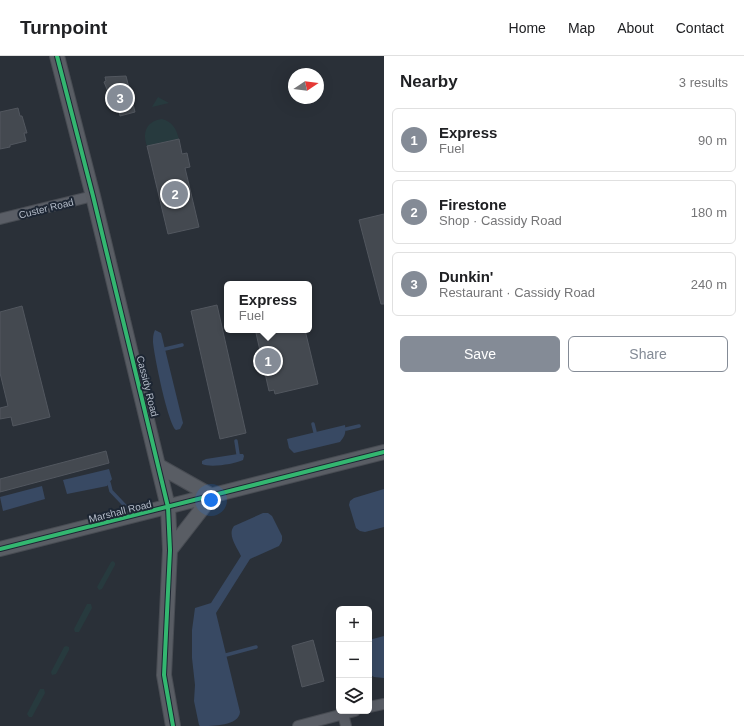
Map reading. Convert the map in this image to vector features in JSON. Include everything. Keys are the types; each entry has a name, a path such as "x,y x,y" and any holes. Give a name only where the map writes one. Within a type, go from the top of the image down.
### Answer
{"street":[{"name":"Cassidy Road","path":"57,56 93,196 168,507 170,550 164,675 173,726"},
{"name":"Custer Road","path":"0,219 93,196"},
{"name":"Marshall Road","path":"0,550 384,452"},
{"path":"159,466 212,496 170,550"},
{"path":"372,707 384,704"},
{"path":"298,726 343,714 346,726"}],"green space":[{"path":"158,97 169,103 152,107"},
{"path":"162,119 174,126 179,139 147,146 145,132 147,128 152,122"},
{"path":"113,561 115,565 102,589 99,590 97,587"},
{"path":"87,604 91,604 92,608 79,632 75,632 74,629"},
{"path":"64,647 69,647 69,650 56,674 52,675 51,672"},
{"path":"40,689 44,689 45,693 32,717 29,717 27,714"}],"water":[{"path":"155,330 161,333 183,423 180,429 176,430 169,416 165,403 153,342 153,334"},
{"path":"345,425 345,434 340,442 294,453 289,448 287,439"},
{"path":"243,454 243,460 222,465 211,466 202,464 202,461 206,459"},
{"path":"109,469 112,479 107,486 67,494 63,480"},
{"path":"42,486 45,499 3,511 0,497"},
{"path":"384,489 384,527 365,532 360,531 356,528 349,505 350,501 354,498"},
{"path":"263,513 268,513 272,516 282,536 282,541 279,546 250,559 216,613 240,712 239,717 230,723 200,726 194,701 195,685 192,658 192,630 195,608 211,603 241,556 232,537 232,530 234,526"},
{"path":"384,636 384,678 372,676 372,639"}],"building":[{"path":"126,76 135,112 120,116 118,106 110,108 109,94 104,82 106,81 105,77"},
{"path":"18,108 27,133 24,133 26,141 0,149 0,112"},
{"path":"179,139 182,154 187,153 190,167 185,168 199,227 168,234 147,146"},
{"path":"384,214 384,304 381,304 359,220"},
{"path":"217,305 246,433 220,439 191,311"},
{"path":"22,306 50,417 13,426 11,417 0,419 0,408 8,406 0,373 0,312"},
{"path":"256,333 306,333 318,384 275,394 274,390 269,391"},
{"path":"106,451 109,463 0,492 0,479"},
{"path":"313,640 324,681 302,687 292,646"}],"waterway":[{"path":"165,349 182,345"},
{"path":"313,424 315,432"},
{"path":"346,429 359,426"},
{"path":"236,441 238,454"},
{"path":"109,483 111,491 131,512"},
{"path":"226,655 256,647"}],"cycle path":[{"path":"57,56 93,196 168,507 170,550 164,675 173,726"},
{"path":"0,549 384,452"}],"place":[{"name":"Dunkin'","path":"120,98"},
{"name":"Firestone","path":"175,194"},
{"name":"Express","path":"268,361"}]}
